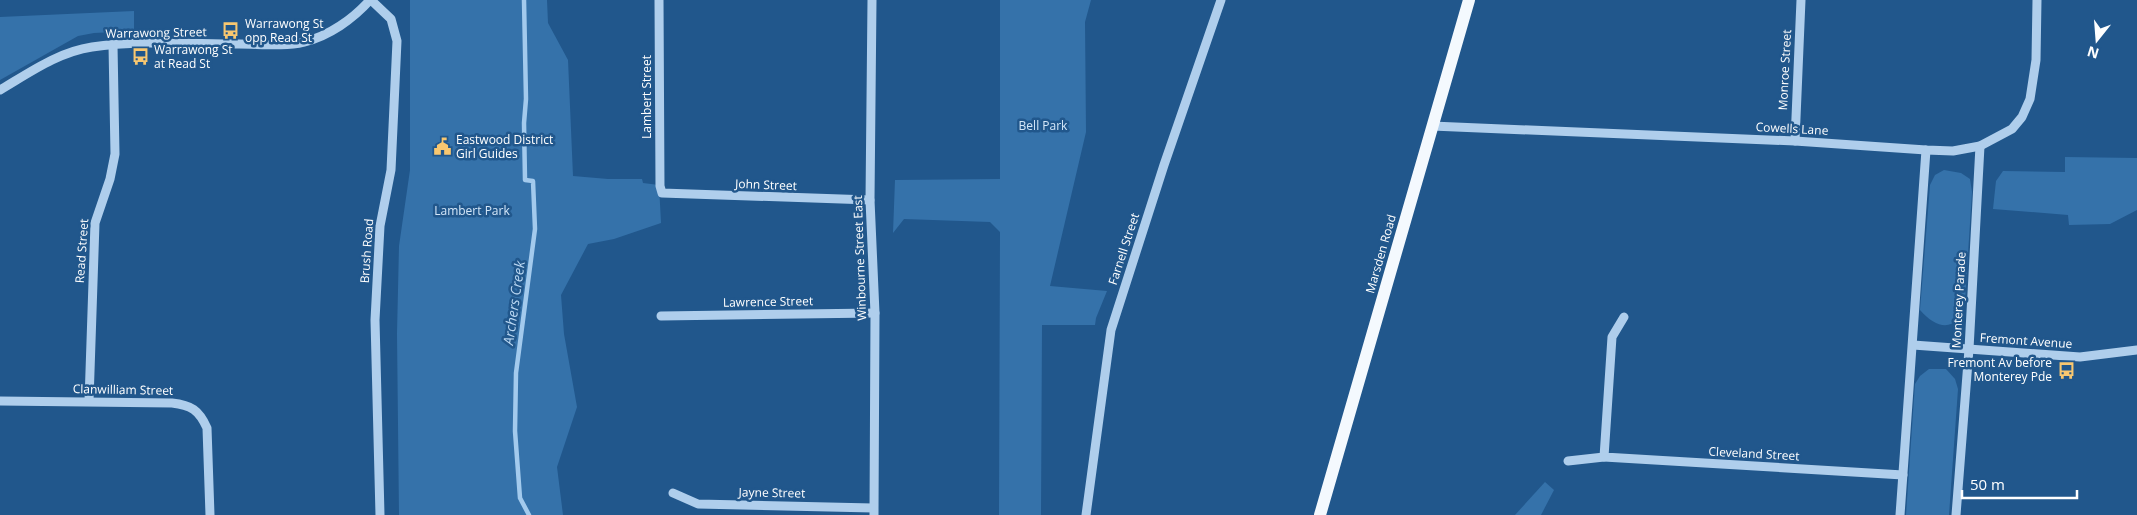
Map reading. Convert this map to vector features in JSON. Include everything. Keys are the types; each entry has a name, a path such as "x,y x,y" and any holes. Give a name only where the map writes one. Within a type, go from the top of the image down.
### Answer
{"main road":[{"name":"Marsden Road","path":"1320,515 1469,0"}],"street":[{"name":"Warrawong Street","path":"0,90 67,53 92,47 113,45 284,45 304,42 322,35 353,17 371,0"},
{"name":"Brush Road","path":"371,0 391,19 397,41 392,170 380,226 375,320 380,515"},
{"name":"Lambert Street","path":"659,0 660,186 662,193"},
{"name":"Winbourne Street East","path":"872,0 870,200 875,313 874,512"},
{"name":"Farnell Street","path":"1086,515 1111,330 1164,165 1221,0"},
{"name":"Monroe Street","path":"1795,141 1801,0"},
{"name":"Cowells Lane","path":"1432,126 1795,141 1953,151 1980,146 2012,129 2022,117 2030,99 2036,60 2037,0"},
{"name":"Read Street","path":"89,401 95,223 110,179 114,154 113,45"},
{"name":"Monterey Parade","path":"1956,515 1969,349 1980,146"},
{"path":"1900,515 1926,150"},
{"name":"John Street","path":"662,193 870,200"},
{"name":"Lawrence Street","path":"662,316 875,313"},
{"path":"1604,457 1612,336 1624,317"},
{"name":"Fremont Avenue","path":"1913,344 2080,357 2137,350"},
{"name":"Clanwilliam Street","path":"0,402 89,401 183,404 194,408 202,416 207,428 210,515"},
{"name":"Cleveland Street","path":"1568,461 1604,457 1903,475"},
{"name":"Jayne Street","path":"673,493 698,504 874,512"}],"green space":[{"name":"Lambert Park","path":"410,0 547,0 548,23 568,60 573,176 642,179 643,183 659,185 661,223 614,239 588,244 561,295 564,334 577,407 557,467 563,515 399,515 397,334 399,246 410,170"},
{"name":"Bell Park","path":"1000,0 1091,0 1085,22 1086,132 1050,286 1107,291 1095,325 1042,325 1041,515 999,515 1000,232 990,222 904,219 893,233 895,180 1000,179"},
{"path":"134,11 134,31 94,33 78,36 0,80 0,17"},
{"path":"2065,157 2137,158 2137,210 2110,224 2069,225 2068,215 1993,209 1996,181 2003,171 2065,172"},
{"path":"1944,170 1961,173 1970,179 1972,192 1965,301 1962,311 1953,323 1941,325 1927,317 1920,310 1930,185 1935,175"},
{"path":"1929,369 1946,369 1955,379 1958,389 1949,515 1906,515 1915,384 1920,376"},
{"path":"1545,482 1554,490 1541,515 1515,515"}],"waterway":[{"name":"Archers Creek","path":"524,0 525,180 533,181 535,229 516,373 515,431 520,498 529,515"}],"place":[{"name":"Warrawong St opp Read St","path":"231,31"},
{"name":"Warrawong St at Read St","path":"140,57"},
{"name":"Eastwood District Girl Guides","path":"442,147"},
{"name":"Fremont Av before Monterey Pde","path":"2066,370"}]}
